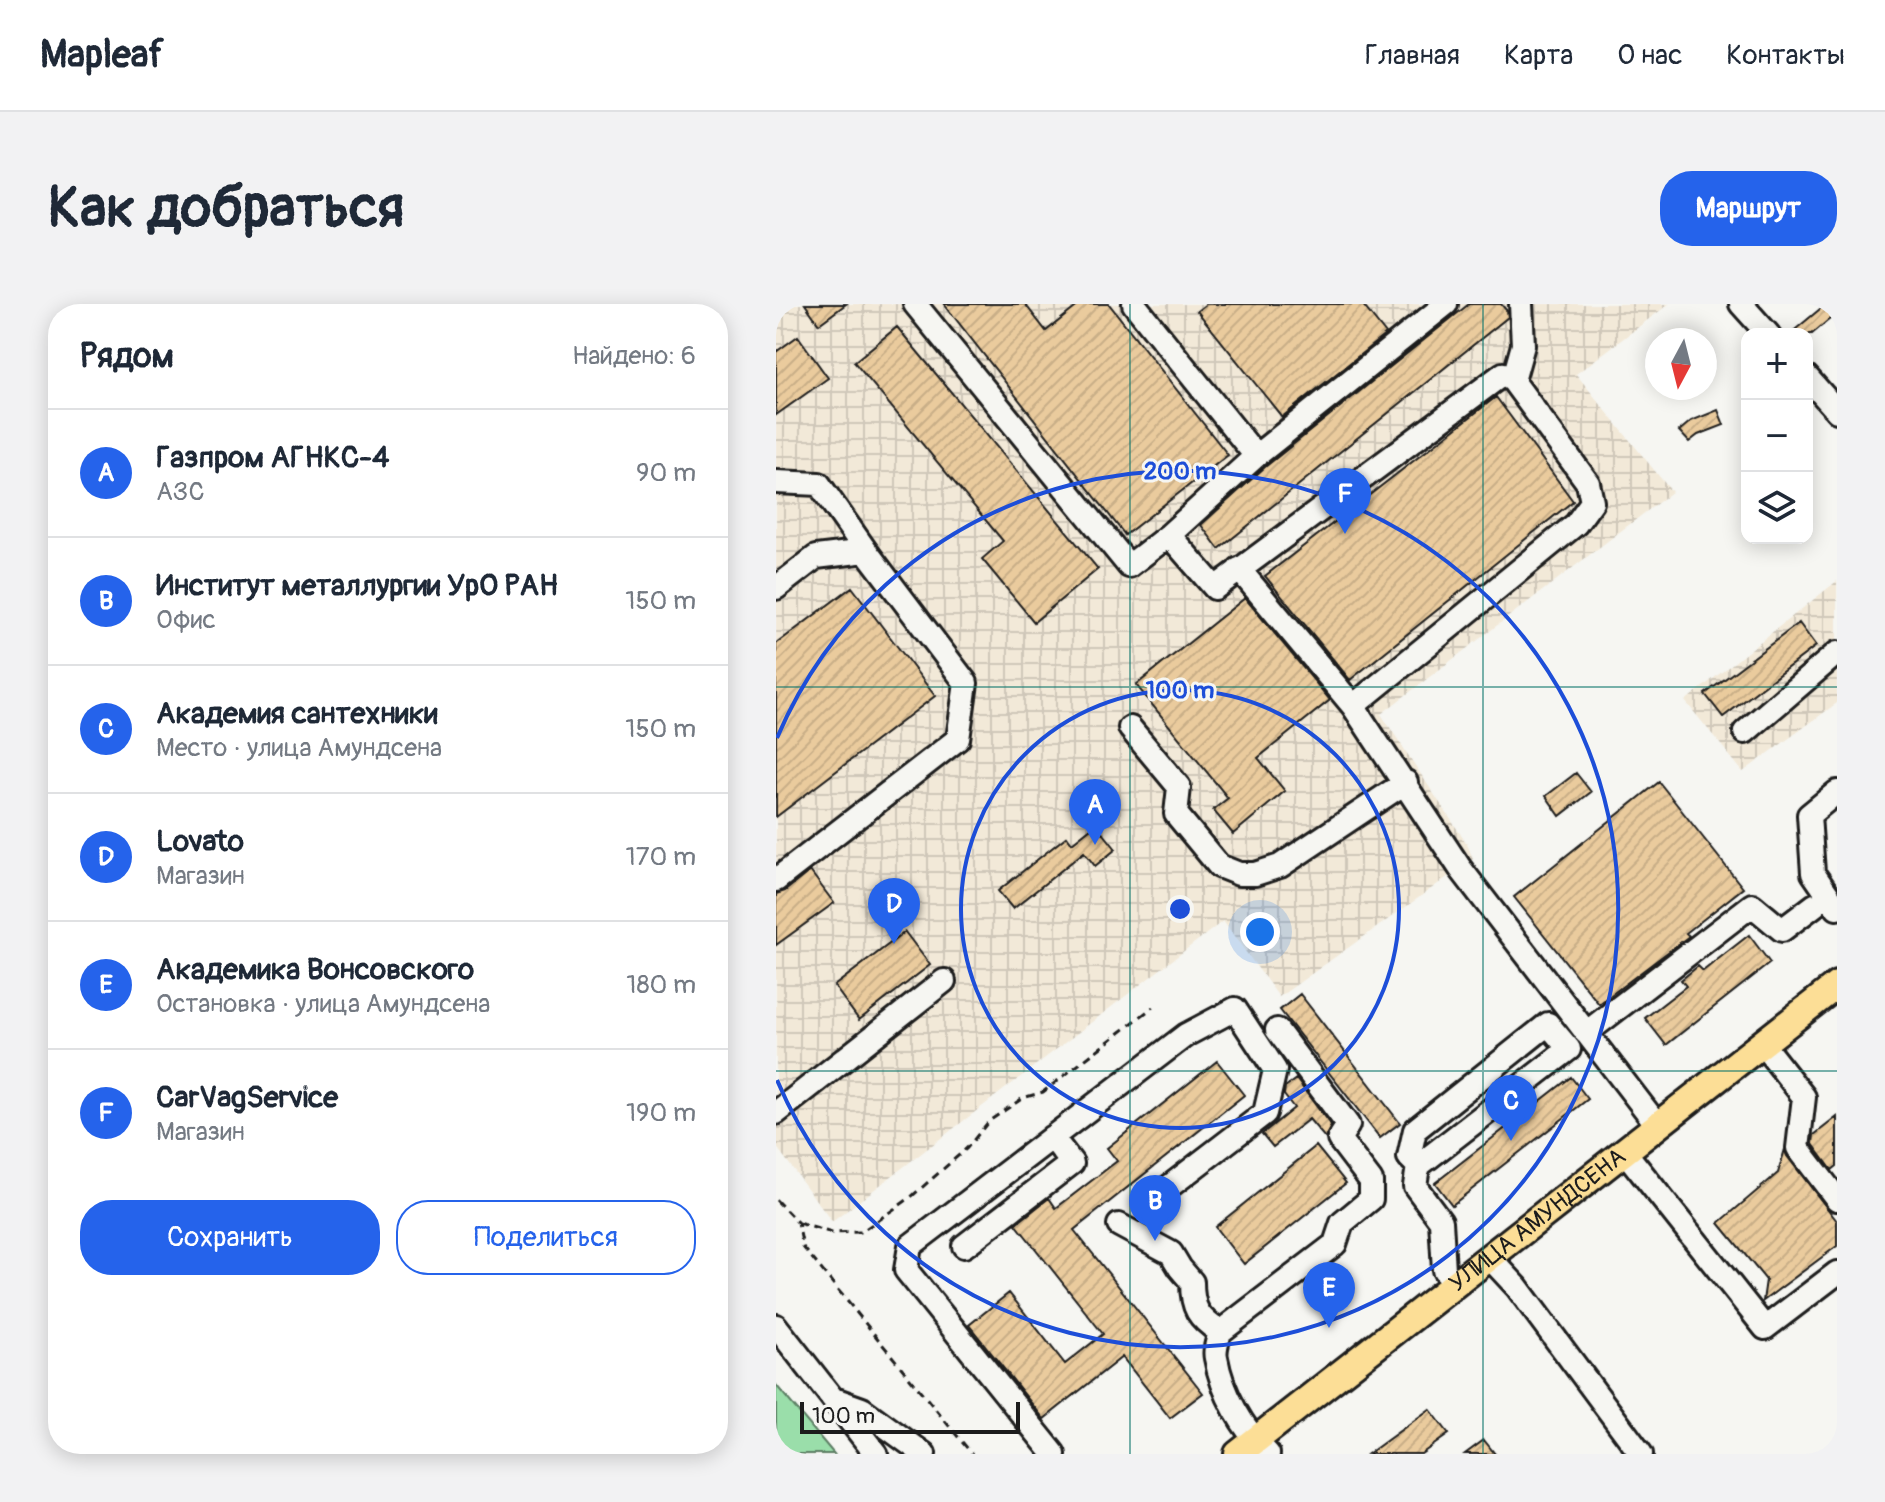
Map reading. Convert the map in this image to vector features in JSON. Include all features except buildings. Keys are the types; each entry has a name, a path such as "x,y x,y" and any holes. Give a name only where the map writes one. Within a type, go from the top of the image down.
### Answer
{"main road":[{"name":"УЛИЦА АМУНДСЕНА","path":"1254,1450 1454,1285 1837,985"}],"street":[{"path":"915,304 1129,566 1169,535 1256,456 1446,304"},
{"path":"1134,304 1256,456"},
{"path":"1513,381 1523,345 1521,304"},
{"path":"1741,304 1763,328"},
{"path":"1169,535 1215,588 1503,374 1513,381 1588,483 1592,502 1576,524 1353,706"},
{"path":"1813,384 1837,411"},
{"path":"776,482 819,484 966,683 958,739 776,880"},
{"path":"776,588 816,557 866,551"},
{"path":"1239,569 1353,706 1460,868 1658,1126"},
{"path":"1745,732 1837,653"},
{"path":"1130,728 1179,787 1176,814 1219,866 1239,874 1255,874 1280,866 1406,782"},
{"path":"1586,1033 1752,905 1782,930 1826,907 1813,873 1809,815 1837,792"},
{"path":"776,1113 944,981"},
{"path":"1054,1454 906,1270 910,1246 1186,1035 1235,1009 1275,1070 1265,1113 1157,1196"},
{"path":"1418,1166 1409,1157 1415,1130 1548,1024 1569,1049 1418,1166 1415,1186 1441,1221 1444,1270 1454,1285"},
{"path":"1254,1450 1235,1410 1215,1354 1220,1332 1335,1244 1342,1223 1371,1199 1371,1181 1339,1139 1348,1125 1277,1030"},
{"path":"1763,1045 1804,1097 1798,1148 1837,1199"},
{"path":"964,1246 1072,1163 1052,1137"},
{"path":"1625,1152 1765,1328 1837,1273"},
{"path":"1119,1225 1171,1253 1192,1282 1192,1298 1202,1320 1220,1332"},
{"path":"1490,1258 1517,1287 1641,1454"},
{"path":"776,1326 876,1454"},
{"path":"833,1399 862,1409 924,1454"}],"path":[{"path":"776,1200 798,1223 832,1233 861,1232 910,1198 967,1148 989,1121 1023,1098 1043,1092 1153,1007"},
{"path":"798,1223 803,1247 972,1454"}],"shaded area":[{"path":"776,304 1669,304 1576,374 1672,492 1381,714 1467,844 1473,859 1279,997 1223,921 832,1222 776,1146"},
{"path":"1837,581 1837,703 1743,772 1685,701"}],"green space":[{"path":"776,1385 834,1454 776,1454"}],"place":[{"name":"CarVagService","path":"1345,534"},
{"name":"Газпром АГНКС-4","path":"1095,845"},
{"name":"Lovato","path":"894,944"},
{"name":"Академия сантехники","path":"1511,1141"},
{"name":"Институт металлургии УрО РАН","path":"1155,1241"},
{"name":"Академика Вонсовского","path":"1329,1328"}]}
